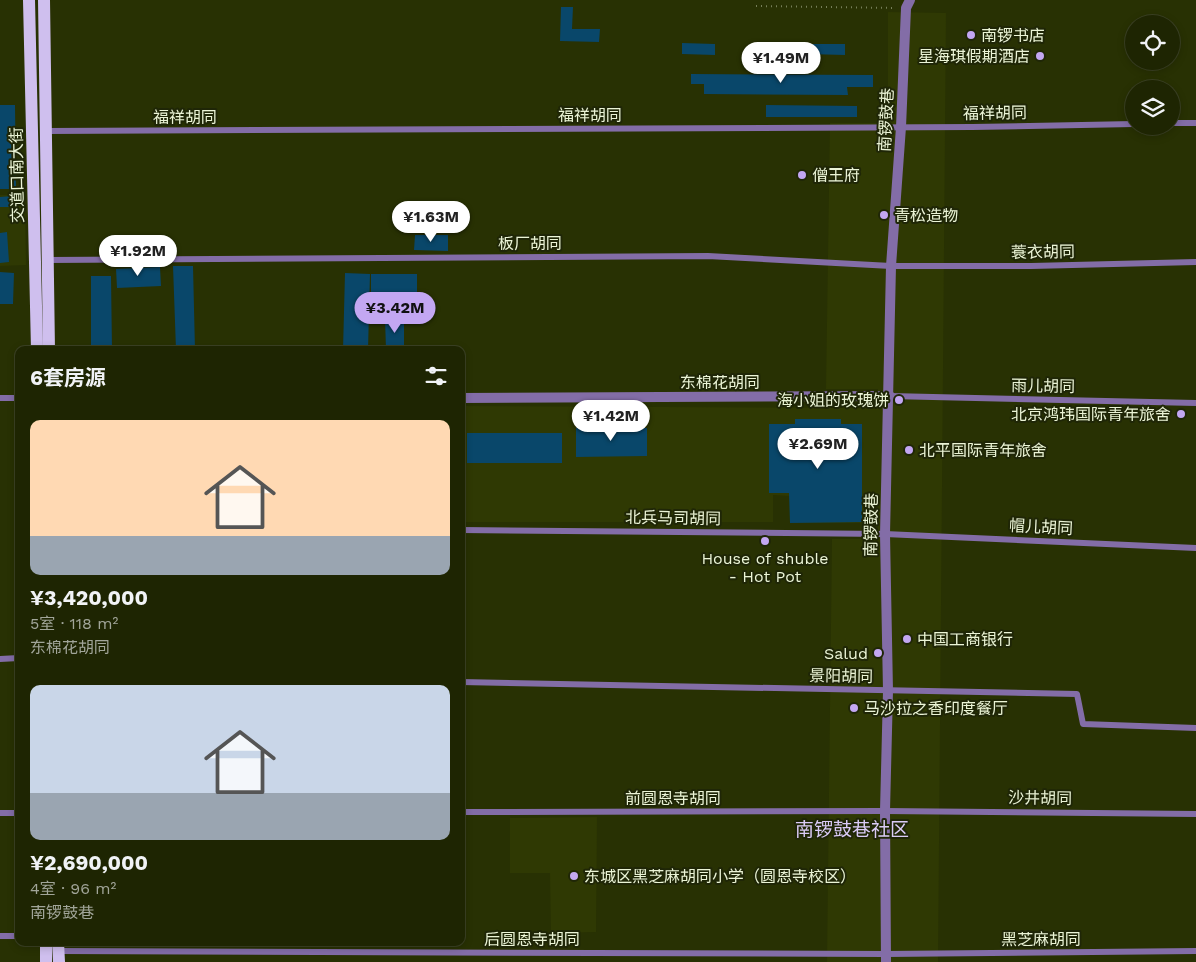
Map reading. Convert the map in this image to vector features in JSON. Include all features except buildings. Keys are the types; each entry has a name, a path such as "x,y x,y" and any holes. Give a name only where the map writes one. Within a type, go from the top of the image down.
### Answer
{"main road":[{"name":"交道口南大街","path":"29,0 37,346"},
{"name":"交道口南大街","path":"44,0 50,346"},
{"path":"46,946 46,962"}],"street":[{"name":"南锣鼓巷","path":"886,958 885,811 888,691 886,534 891,266 908,4"},
{"name":"东棉花胡同","path":"465,398 890,396"}],"lane":[{"path":"1180,123 1196,123"},
{"name":"福祥胡同","path":"46,131 1125,124"},
{"name":"板厂胡同","path":"48,260 708,256 891,266"},
{"name":"蓑衣胡同","path":"891,266 1031,266 1196,262"},
{"name":"雨儿胡同","path":"890,396 1196,403"},
{"path":"0,398 15,398"},
{"name":"北兵马司胡同","path":"465,530 886,534"},
{"name":"帽儿胡同","path":"886,534 1196,548"},
{"path":"0,659 15,658"},
{"name":"景阳胡同","path":"465,682 1077,694 1083,724 1196,728"},
{"name":"前圆恩寺胡同","path":"465,812 885,811"},
{"name":"沙井胡同","path":"885,811 1196,814"},
{"path":"0,813 15,813"},
{"path":"0,936 15,936"},
{"name":"黑芝麻胡同","path":"886,958 1196,951"},
{"name":"后圆恩寺胡同","path":"58,952 886,958"}],"path":[{"path":"756,6 908,4"}],"shaded area":[{"path":"888,12 946,13 938,962 827,962 832,539 878,539 878,523 790,523 790,496 773,495 773,522 465,522 465,406 878,408 878,389 826,389 830,123 888,123"},
{"path":"0,195 25,195 26,265 0,266"},
{"name":"东城区黑芝麻胡同小学（圆恩寺校区）","path":"597,817 596,932 551,933 550,873 510,873 510,818"}],"place":[{"name":"南锣书店","path":"971,35"},
{"name":"星海琪假期酒店","path":"1040,56"},
{"name":"僧王府","path":"802,175"},
{"name":"青松造物","path":"884,215"},
{"name":"海小姐的玫瑰饼","path":"899,400"},
{"name":"北京鸿玮国际青年旅舍","path":"1181,414"},
{"name":"北平国际青年旅舍","path":"909,450"},
{"name":"House of shuble - Hot Pot","path":"765,541"},
{"name":"中国工商银行","path":"907,639"},
{"name":"Salud","path":"878,653"},
{"name":"马沙拉之香印度餐厅","path":"854,708"},
{"name":"东城区黑芝麻胡同小学（圆恩寺校区）","path":"574,876"}],"district":[{"name":"南锣鼓巷社区","path":"852,829"}]}
